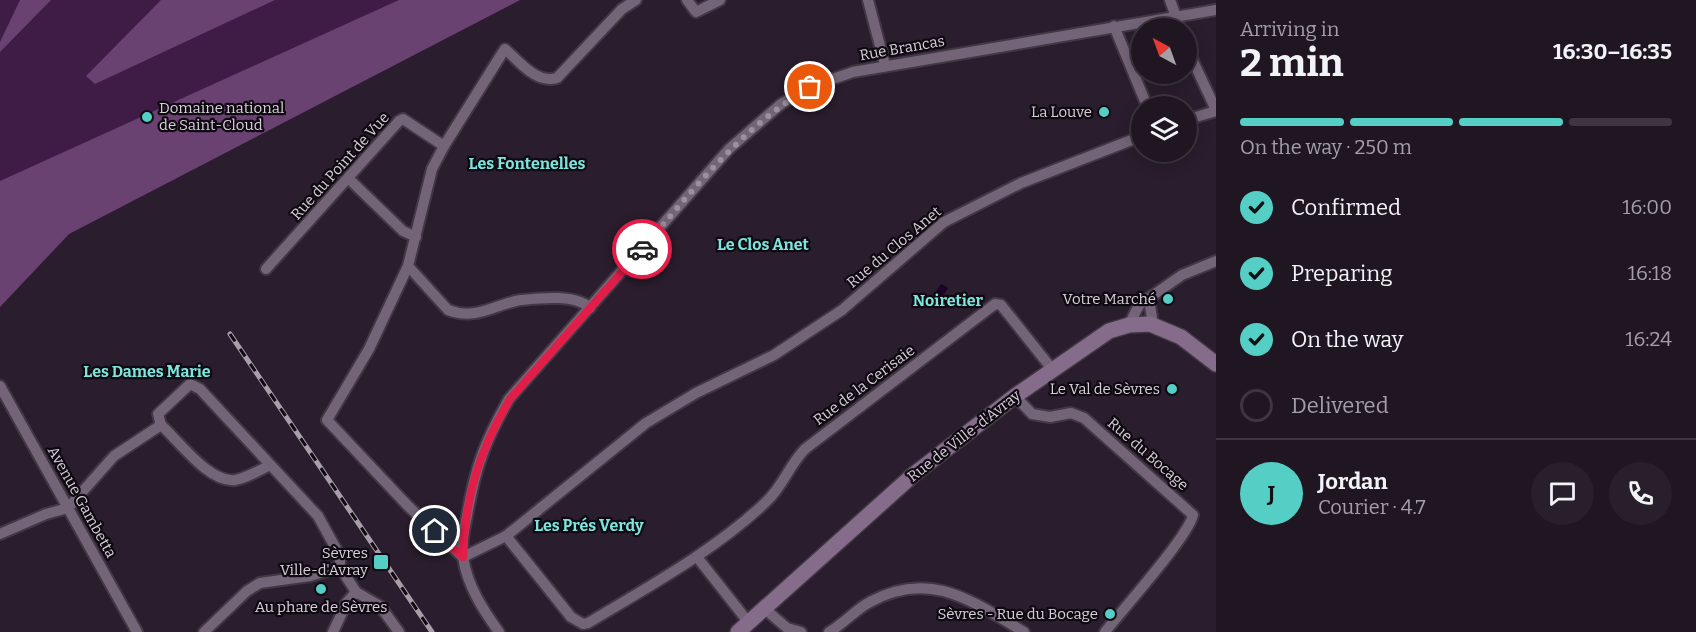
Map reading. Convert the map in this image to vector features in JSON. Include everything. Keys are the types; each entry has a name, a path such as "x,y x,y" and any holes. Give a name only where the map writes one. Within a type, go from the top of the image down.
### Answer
{"main road":[{"name":"Rue de Ville-d'Avray","path":"744,627 913,475 1095,339 1129,325 1153,326 1181,337 1216,364"}],"street":[{"path":"463,557 408,506 327,420 369,349 408,266 432,169 505,49 538,77 550,80 557,78 622,9 636,0"},
{"path":"687,0 696,12 720,0"},
{"path":"868,0 885,65"},
{"path":"1170,0 1175,16"},
{"name":"Rue Brancas","path":"499,632 474,592 463,557 464,530 474,473 494,426 510,399 729,149 754,125 810,87 885,65 1216,10"},
{"path":"1114,26 1144,96"},
{"path":"1197,69 1216,110 1197,116"},
{"name":"Rue du Point de Vue","path":"266,269 403,119 444,146"},
{"name":"Rue du Clos Anet","path":"463,557 506,536 646,423 696,393 774,355 842,310 944,222 1021,183 1131,140"},
{"path":"349,179 403,231 416,237"},
{"path":"1129,325 1133,312 1149,298 1182,275 1216,261"},
{"path":"408,266 448,310 456,314 484,312 520,300 569,299 585,303 591,308"},
{"path":"1149,298 1153,326"},
{"name":"Rue de la Cerisaie","path":"697,557 770,499 792,461 805,449 995,304 1001,304 1053,369"},
{"path":"270,465 236,480 223,479 204,468 161,425 158,414 190,384 200,389 318,516 342,561 340,567"},
{"name":"Avenue Gambetta","path":"0,386 137,632"},
{"name":"Rue du Bocage","path":"1016,396 1032,414 1050,417 1071,413 1084,418 1193,515 1191,522 1174,546 1105,632"},
{"path":"0,534 46,514 68,508 114,456 161,425"},
{"path":"506,536 571,617 583,624 697,557 744,627"},
{"path":"340,567 356,592 377,603 399,632"},
{"path":"204,632 247,591 260,583 310,576 340,567"},
{"path":"829,632 847,622 867,603 891,591 933,587 950,591 978,604 1024,632"},
{"path":"333,632 347,602 356,592"},
{"path":"765,609 787,628 801,632"}],"shaded area":[{"name":"Domaine national de Saint-Cloud","path":"0,0 520,0 69,234 0,307"},
{"path":"20,0 51,0 0,52 0,42"},
{"path":"161,0 275,0 95,84 86,76"},
{"path":"399,0 520,0 69,234 0,307 0,181"},
{"path":"941,284 948,288 939,302 934,302 932,297"}],"railway":[{"path":"230,334 432,632"}],"way so far":[{"path":"642,249 729,149 781,104 810,87"}],"place":[{"name":"La Louve","path":"1104,112"},
{"name":"Domaine national de Saint-Cloud","path":"147,117"},
{"name":"Votre Marché","path":"1168,299"},
{"name":"Le Val de Sèvres","path":"1172,389"},
{"name":"Sèvres Ville-d'Avray","path":"381,562"},
{"name":"Au phare de Sèvres","path":"321,589"},
{"name":"Sèvres - Rue du Bocage","path":"1110,614"}],"district":[{"name":"Les Fontenelles","path":"527,163"},
{"name":"Le Clos Anet","path":"763,244"},
{"name":"Noiretier","path":"948,300"},
{"name":"Les Dames Marie","path":"147,371"},
{"name":"Les Prés Verdy","path":"589,525"}],"route":[{"path":"435,531 463,557 464,530 474,473 494,426 510,399 642,249"}]}
